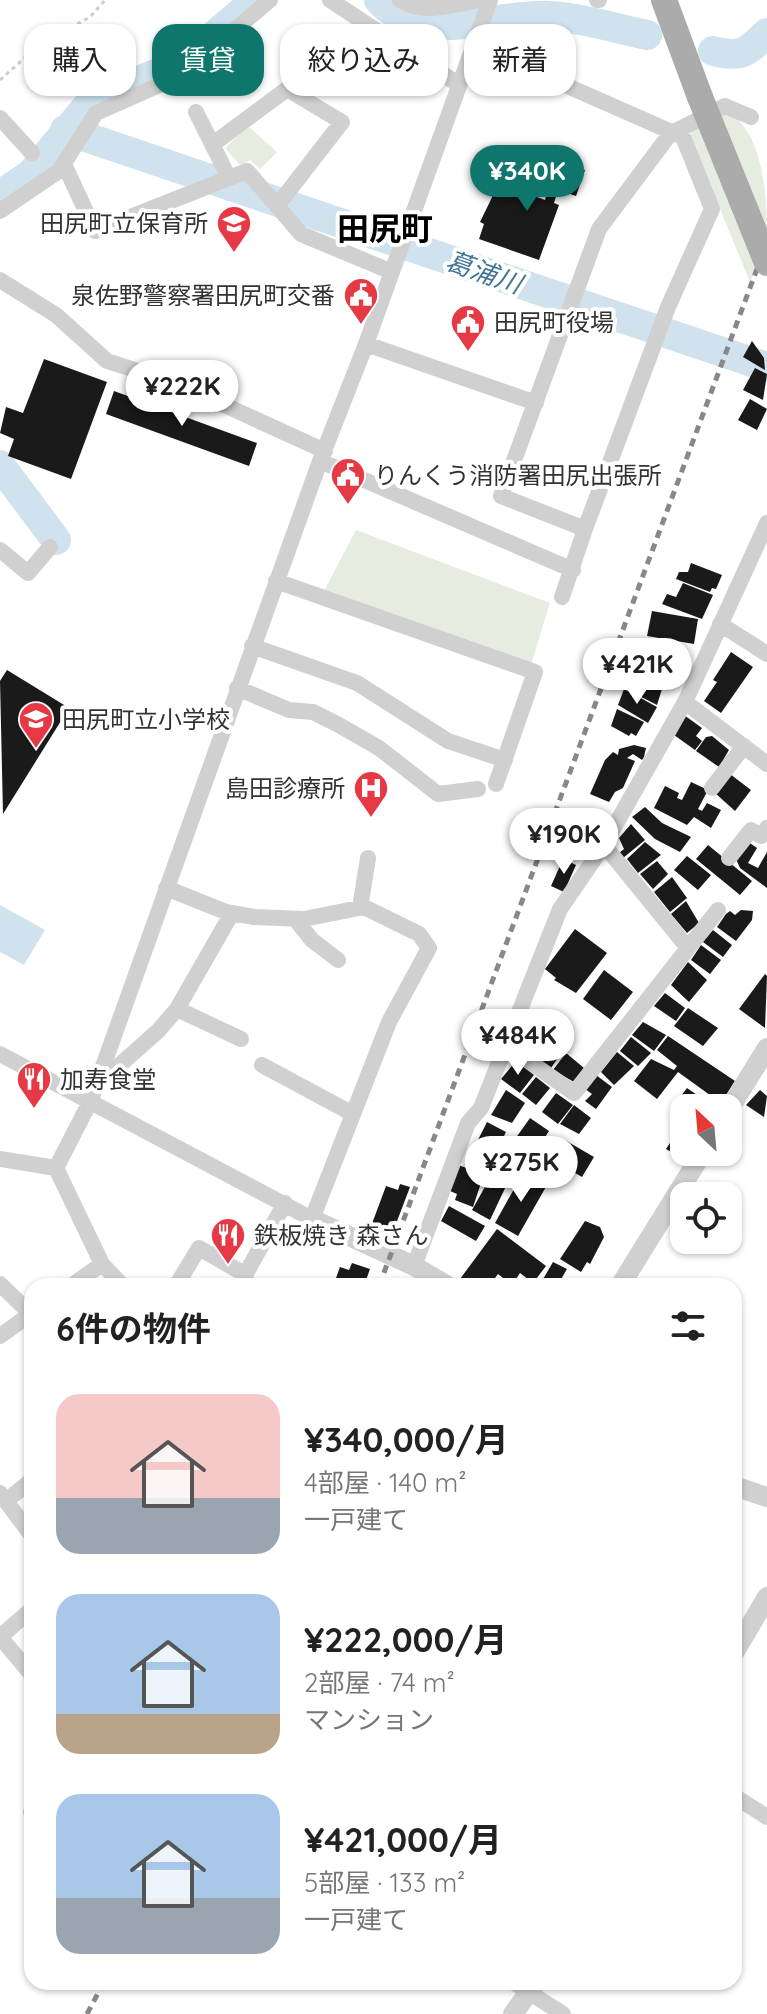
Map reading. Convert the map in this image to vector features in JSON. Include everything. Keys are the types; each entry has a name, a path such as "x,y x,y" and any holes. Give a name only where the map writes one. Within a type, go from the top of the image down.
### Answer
{"main road":[{"path":"664,0 767,263"}],"street":[{"path":"0,211 64,164 96,113 180,76 270,0"},
{"path":"330,0 458,84"},
{"path":"400,0 420,8 479,0"},
{"path":"56,1168 93,1094 252,646 366,344 490,0"},
{"path":"213,144 287,89 342,122 277,206"},
{"path":"562,597 668,307 712,209 683,137 670,134 576,91"},
{"path":"585,529 501,496 599,229 670,134 725,106 751,117"},
{"path":"196,112 229,178"},
{"path":"0,118 32,153"},
{"path":"64,164 95,231 247,171 301,234 392,272"},
{"path":"0,280 56,315 107,361 176,383 322,456 573,570"},
{"path":"366,344 536,403"},
{"path":"414,1266 468,1123 481,1108 560,909 604,845 685,702 767,523"},
{"path":"0,550 28,573 50,547"},
{"path":"276,581 535,672 496,784"},
{"path":"720,624 767,654"},
{"path":"252,646 357,683 448,741 505,760"},
{"path":"237,688 289,710 313,712 337,724 379,748 438,794 478,789"},
{"path":"685,702 767,764"},
{"path":"712,788 744,746"},
{"path":"729,858 751,830 761,836 767,828"},
{"path":"604,845 688,948"},
{"path":"360,908 368,858"},
{"path":"166,888 232,913 295,919 360,908 419,934 429,948 389,1022 312,1219"},
{"path":"506,1045 574,1093 718,910"},
{"path":"93,1094 177,1009 232,913"},
{"path":"295,919 312,940 338,960"},
{"path":"177,1009 241,1039"},
{"path":"739,1094 767,1048"},
{"path":"0,1054 93,1094 312,1219 434,1278"},
{"path":"262,1065 353,1114"},
{"path":"0,1159 56,1168"},
{"path":"625,1278 694,1166"},
{"path":"56,1168 102,1264 115,1278"},
{"path":"243,1278 285,1203"},
{"path":"181,1278 199,1248 239,1278"},
{"path":"82,1278 102,1264"},
{"path":"0,1284 24,1311"},
{"path":"0,1336 24,1319"},
{"path":"24,1485 3,1497 24,1525"},
{"path":"742,1489 767,1497"},
{"path":"742,1639 767,1597"},
{"path":"24,1616 0,1637 24,1666"},
{"path":"742,1801 767,1817"},
{"path":"513,2014 524,1990"},
{"path":"532,1990 563,2014"}],"path":[{"path":"0,80 39,45 90,17 105,0"}],"shaded area":[{"path":"723,108 737,118 748,132 761,166 767,242 750,282 690,136 696,119"},
{"path":"248,126 277,152 260,169 250,160 241,166 225,148"},
{"path":"356,530 550,603 530,668 323,593"}],"water":[{"path":"0,905 45,930 24,965 0,952"}],"building":[{"path":"556,160 585,170 576,196 558,190 554,203 559,205 539,260 479,239 484,224 480,222 499,183 545,200"},
{"path":"752,341 764,358 765,370 743,357"},
{"path":"44,359 107,382 71,479 8,456 14,439 0,433 6,407 23,413"},
{"path":"755,368 767,374 763,400 743,390"},
{"path":"114,391 257,443 249,466 106,414"},
{"path":"750,399 767,409 757,430 738,420"},
{"path":"691,563 722,575 716,589 712,588 710,592 676,579 679,572 688,572"},
{"path":"683,583 713,595 702,619 662,604 667,594 676,597"},
{"path":"652,611 698,619 694,644 647,636"},
{"path":"644,641 690,663 684,676 637,653"},
{"path":"731,652 753,667 721,713 704,701"},
{"path":"633,663 670,682 668,690 629,671"},
{"path":"7,670 69,708 3,814 0,681"},
{"path":"630,672 662,689 657,705 624,688"},
{"path":"624,689 657,707 648,723 618,705"},
{"path":"617,709 644,722 636,736 631,733 629,736 611,726"},
{"path":"684,715 702,728 696,736 702,741 695,750 674,735"},
{"path":"712,736 729,750 719,767 696,751 706,737"},
{"path":"634,745 646,748 644,757 642,760 633,754 627,758 635,761 623,788 615,792 609,802 590,794 605,760 613,752 618,755 619,749"},
{"path":"730,774 751,790 735,811 715,793"},
{"path":"691,782 708,790 698,809 702,811 707,803 721,810 711,828 694,817 687,825 654,808 665,786 679,793 677,798 682,800"},
{"path":"645,807 662,823 691,837 680,852 655,839 632,817"},
{"path":"631,824 645,840 623,858 619,853 624,849 619,838"},
{"path":"747,841 757,848 748,863 758,868 767,852 767,888 740,868 736,859"},
{"path":"645,842 661,855 638,873 627,859"},
{"path":"708,845 752,881 740,895 696,859"},
{"path":"687,856 711,875 698,890 674,870"},
{"path":"563,859 576,865 564,892 551,886"},
{"path":"657,861 668,874 653,889 640,874"},
{"path":"672,877 687,898 670,912 654,892"},
{"path":"686,901 699,923 687,933 671,914"},
{"path":"741,910 753,911 752,920 736,941 717,927 730,911 735,915"},
{"path":"575,929 607,953 576,993 554,980 556,978 545,969"},
{"path":"713,930 732,945 723,957 703,942"},
{"path":"701,945 721,960 710,974 691,960"},
{"path":"688,962 707,980 689,1002 671,985"},
{"path":"604,970 633,992 611,1020 583,999"},
{"path":"765,974 767,976 765,1028 739,1009"},
{"path":"665,993 685,1008 676,1021 654,1006"},
{"path":"688,1008 718,1028 703,1046 674,1026"},
{"path":"532,1019 548,1031 535,1048 519,1036"},
{"path":"643,1022 666,1035 654,1051 632,1035"},
{"path":"668,1036 735,1081 727,1094 709,1094 678,1072 657,1099 634,1081 651,1059 674,1070 677,1066 657,1050"},
{"path":"631,1037 651,1053 638,1066 620,1051"},
{"path":"545,1038 562,1052 551,1068 533,1055"},
{"path":"617,1052 634,1066 614,1085 601,1072"},
{"path":"566,1053 584,1068 574,1082 553,1070"},
{"path":"516,1061 534,1075 520,1093 501,1079"},
{"path":"596,1075 612,1087 596,1109 585,1101 592,1094 585,1089"},
{"path":"536,1077 550,1088 536,1105 522,1094"},
{"path":"506,1090 525,1103 512,1123 491,1115"},
{"path":"760,1090 767,1096 764,1117 746,1105"},
{"path":"556,1093 573,1105 558,1124 542,1112"},
{"path":"574,1105 591,1118 579,1134 560,1124"},
{"path":"530,1118 549,1131 525,1168 518,1163 511,1173 498,1163"},
{"path":"487,1122 506,1132 491,1162 472,1152"},
{"path":"563,1139 594,1157 582,1177 551,1159"},
{"path":"458,1165 484,1174 473,1207 455,1200 457,1194 450,1191"},
{"path":"524,1171 547,1185 518,1236 495,1223"},
{"path":"491,1176 507,1184 490,1220 472,1210"},
{"path":"400,1184 410,1187 391,1237 370,1229 386,1186 398,1190"},
{"path":"449,1206 485,1226 476,1241 441,1221"},
{"path":"585,1221 600,1227 604,1237 590,1264 587,1262 581,1272 560,1259"},
{"path":"497,1229 546,1266 537,1278 526,1278 520,1273 517,1278 503,1278 498,1274 495,1278 461,1278"},
{"path":"553,1262 567,1269 562,1278 544,1278"},
{"path":"352,1263 370,1269 367,1278 336,1278 340,1267 349,1270"}],"waterway":[{"path":"0,195 31,174 88,105 109,92 179,65 256,0"},
{"path":"379,0 396,14 415,22 436,25 550,16 647,35"},
{"path":"713,51 737,54 767,33"},
{"name":"葛浦川","path":"65,130 767,367"},
{"path":"0,465 56,540"}],"railway":[{"path":"382,1278 767,242"},
{"path":"87,2014 100,1990"}],"place":[{"name":"田尻町立保育所","path":"234,254"},
{"name":"泉佐野警察署田尻町交番","path":"361,326"},
{"name":"田尻町役場","path":"468,353"},
{"name":"りんくう消防署田尻出張所","path":"348,506"},
{"name":"田尻町立小学校","path":"36,750"},
{"name":"島田診療所","path":"371,819"},
{"name":"加寿食堂","path":"34,1110"},
{"name":"鉄板焼き 森さん","path":"228,1266"}],"district":[{"name":"田尻町","path":"385,228"}]}
